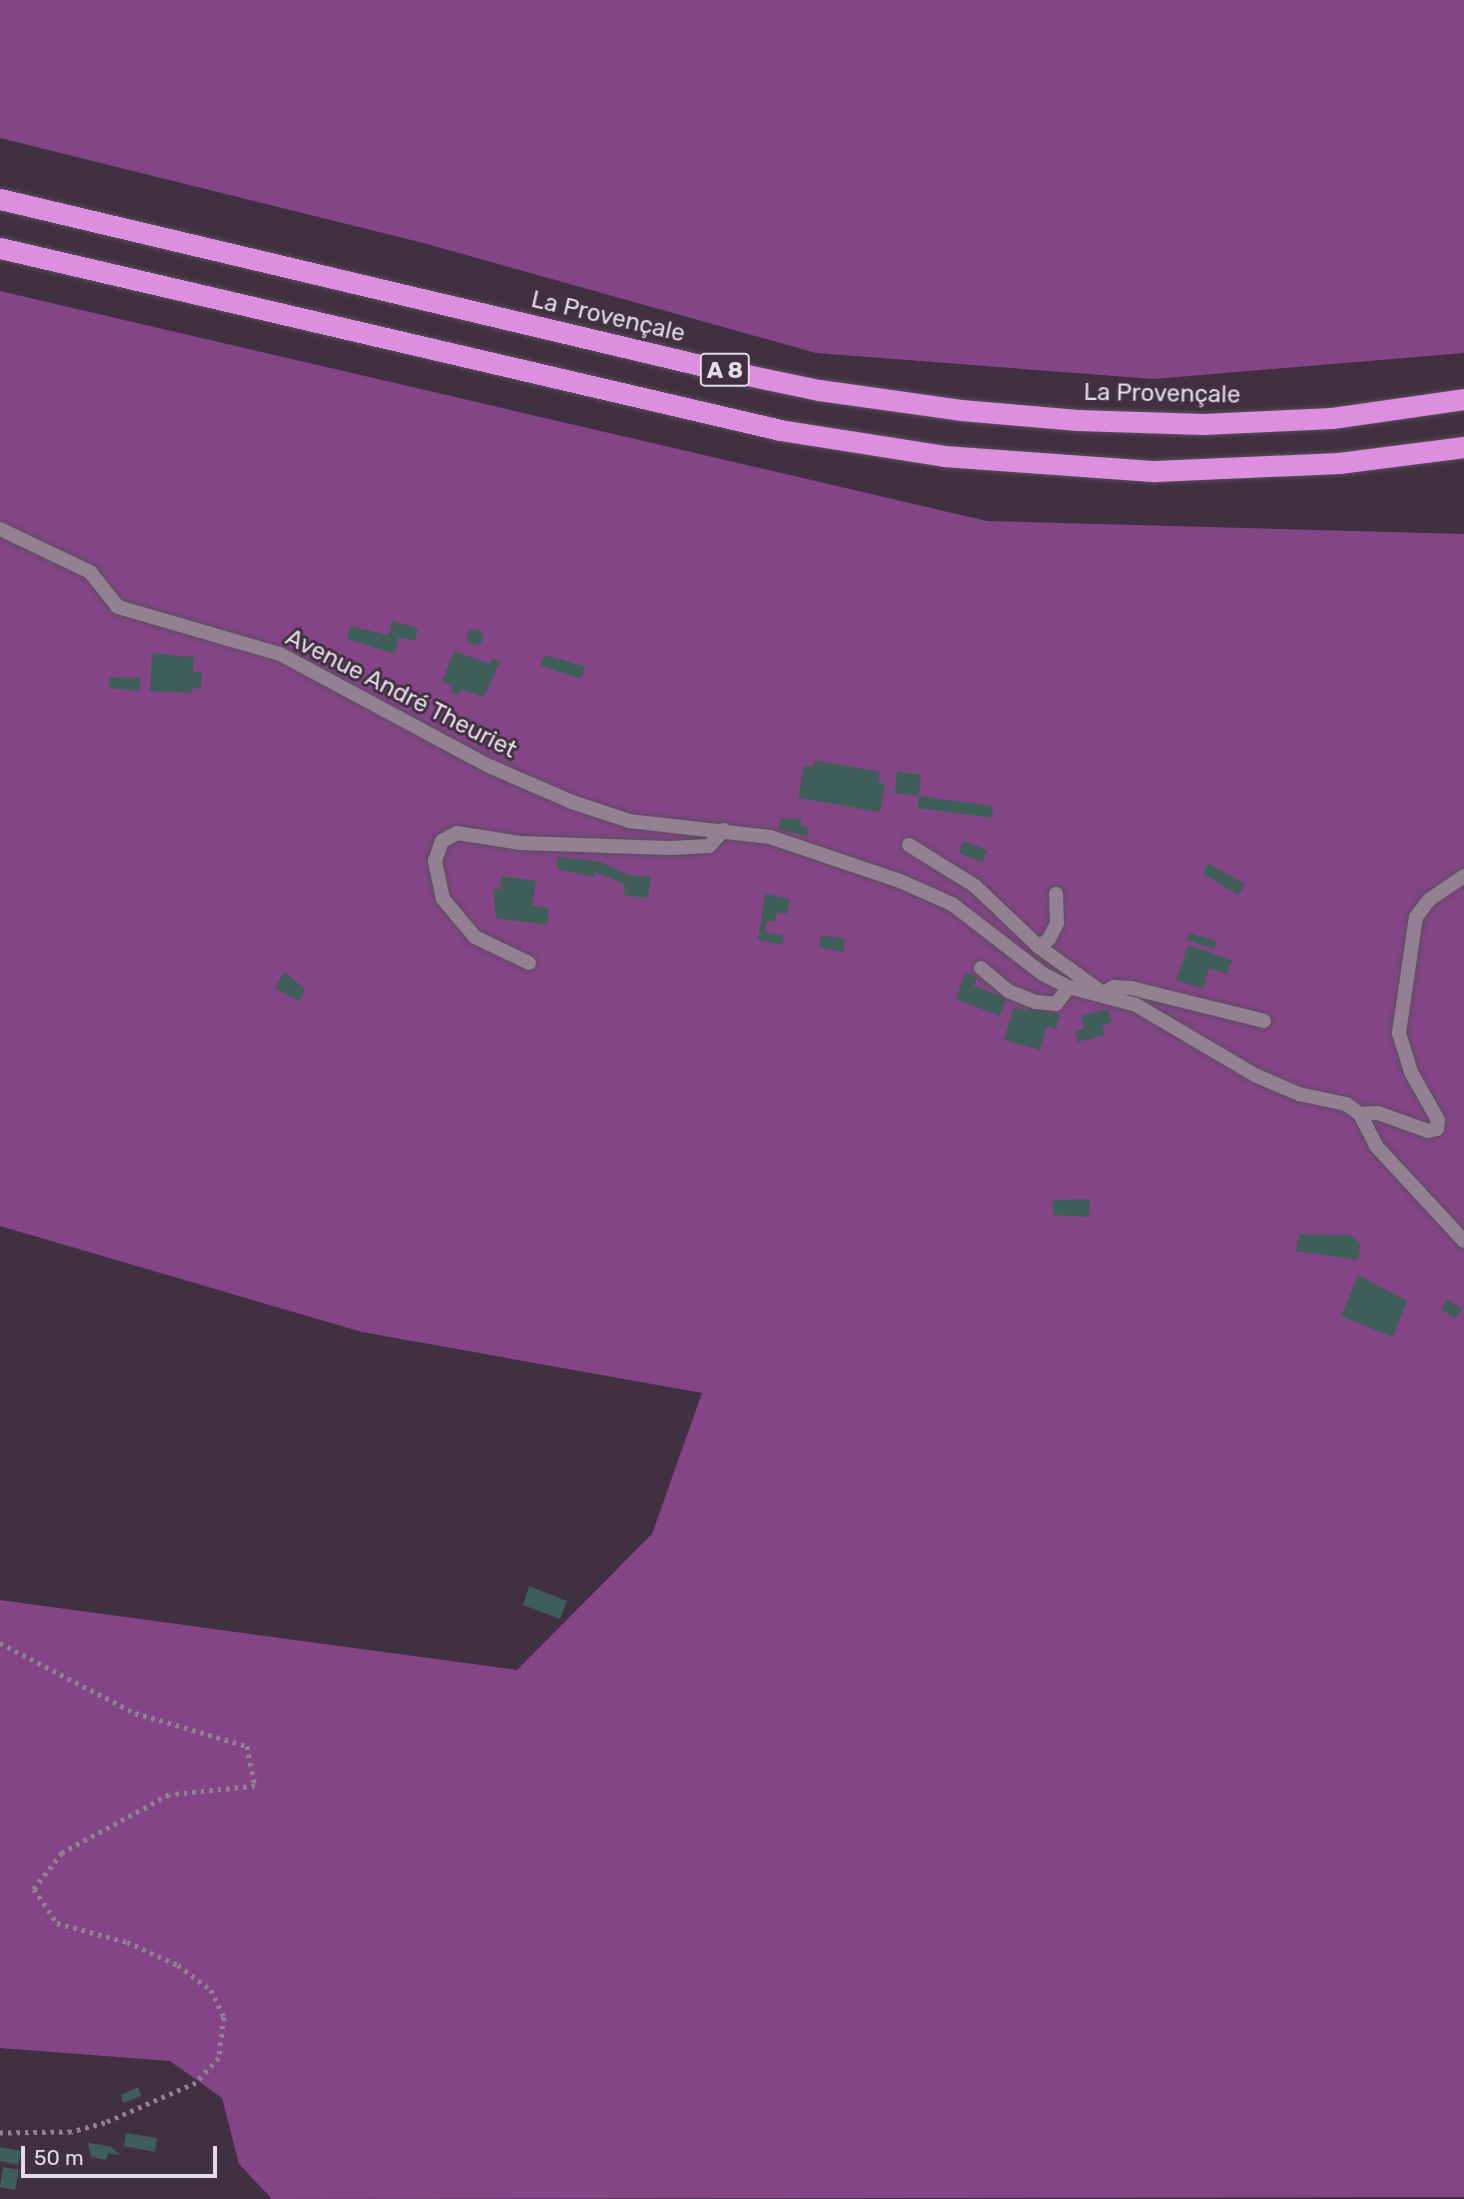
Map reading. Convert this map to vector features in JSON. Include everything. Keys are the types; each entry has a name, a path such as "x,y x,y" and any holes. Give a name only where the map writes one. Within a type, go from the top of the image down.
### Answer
{"highway":[{"name":"La Provençale","path":"0,199 705,366 819,390 936,406 1078,420 1203,424 1332,418 1464,399"},
{"name":"A 8","path":"0,248 780,430 944,456 1156,471 1339,463 1464,447"}],"street":[{"name":"Avenue André Theuriet","path":"0,528 90,572 118,607 280,654 489,766 572,802 629,821 770,837 900,881 953,904 1043,974 1069,986 1103,993"},
{"path":"529,963 475,937 443,899 435,861 442,841 457,832 521,842 670,848 709,846 724,830"},
{"path":"909,845 975,886 1039,947 1103,993 1136,1005 1255,1075 1299,1094 1346,1104 1360,1114 1376,1146 1464,1241"},
{"path":"1360,1114 1378,1114 1428,1131 1437,1129 1438,1120 1411,1072 1399,1033 1416,917 1429,900 1464,876"},
{"path":"1039,947 1049,939 1057,923 1056,894"},
{"path":"981,968 1008,991 1035,1002 1056,1004 1069,986"},
{"path":"1103,993 1114,986 1131,988 1264,1021"}],"path":[{"path":"0,1643 135,1713 247,1746 255,1786 169,1795 62,1853 34,1889 57,1923 127,1942 178,1965 211,1990 224,2017 219,2058 196,2083 105,2123 71,2132 0,2133"}],"shaded area":[{"path":"0,0 1464,0 1464,353 1154,379 816,353 427,244 0,138"},
{"path":"0,291 987,521 1464,534 1464,2197 272,2199 239,2164 222,2098 170,2061 0,2048 0,1600 517,1670 652,1534 702,1393 362,1332 0,1226"}],"building":[{"path":"392,621 418,628 415,641 399,637 395,654 347,639 350,626 389,635"},
{"path":"475,629 481,631 481,643 475,645 469,643 467,637 469,631"},
{"path":"454,651 490,664 492,658 500,661 484,697 461,689 458,695 451,693 453,686 442,682"},
{"path":"152,653 194,657 193,672 202,672 201,689 192,688 192,693 150,691"},
{"path":"544,655 585,666 581,679 541,666"},
{"path":"110,677 140,678 140,691 109,688"},
{"path":"815,760 880,772 878,782 885,784 880,812 798,798 804,765 813,767"},
{"path":"897,771 921,775 919,796 895,793"},
{"path":"919,796 993,806 992,818 918,808"},
{"path":"781,818 802,819 800,826 809,828 807,836 778,829"},
{"path":"963,841 987,850 983,862 959,853"},
{"path":"557,857 598,861 629,875 651,877 648,898 624,895 625,884 595,872 594,877 557,869"},
{"path":"1208,863 1245,884 1238,895 1203,874"},
{"path":"502,876 536,881 532,906 549,908 547,925 496,918 493,889 500,889"},
{"path":"765,894 790,899 787,914 777,912 775,922 767,921 766,933 784,936 782,945 758,940"},
{"path":"1189,933 1217,941 1214,949 1187,940"},
{"path":"821,935 845,939 843,952 819,947"},
{"path":"1188,945 1232,960 1227,974 1209,968 1203,989 1176,980"},
{"path":"284,972 305,989 299,1001 275,988"},
{"path":"965,973 977,977 974,986 1006,998 1000,1016 956,999"},
{"path":"1028,1006 1060,1015 1056,1029 1047,1026 1040,1050 1004,1040 1014,1007 1027,1011"},
{"path":"1108,1009 1112,1022 1102,1025 1105,1035 1078,1042 1075,1031 1084,1029 1081,1016"},
{"path":"1090,1199 1089,1217 1053,1215 1053,1200"},
{"path":"1299,1234 1350,1235 1361,1244 1358,1260 1296,1251"},
{"path":"1358,1275 1407,1301 1393,1337 1341,1316"},
{"path":"1448,1299 1462,1309 1455,1319 1441,1309"},
{"path":"529,1586 567,1601 560,1619 523,1605"},
{"path":"138,2087 141,2096 123,2103 121,2095"},
{"path":"126,2133 157,2138 155,2152 124,2146"},
{"path":"88,2143 110,2146 120,2155 108,2153 106,2160 91,2157"},
{"path":"0,2147 21,2151 18,2165 0,2161"},
{"path":"3,2167 19,2170 15,2190 0,2187"}]}
